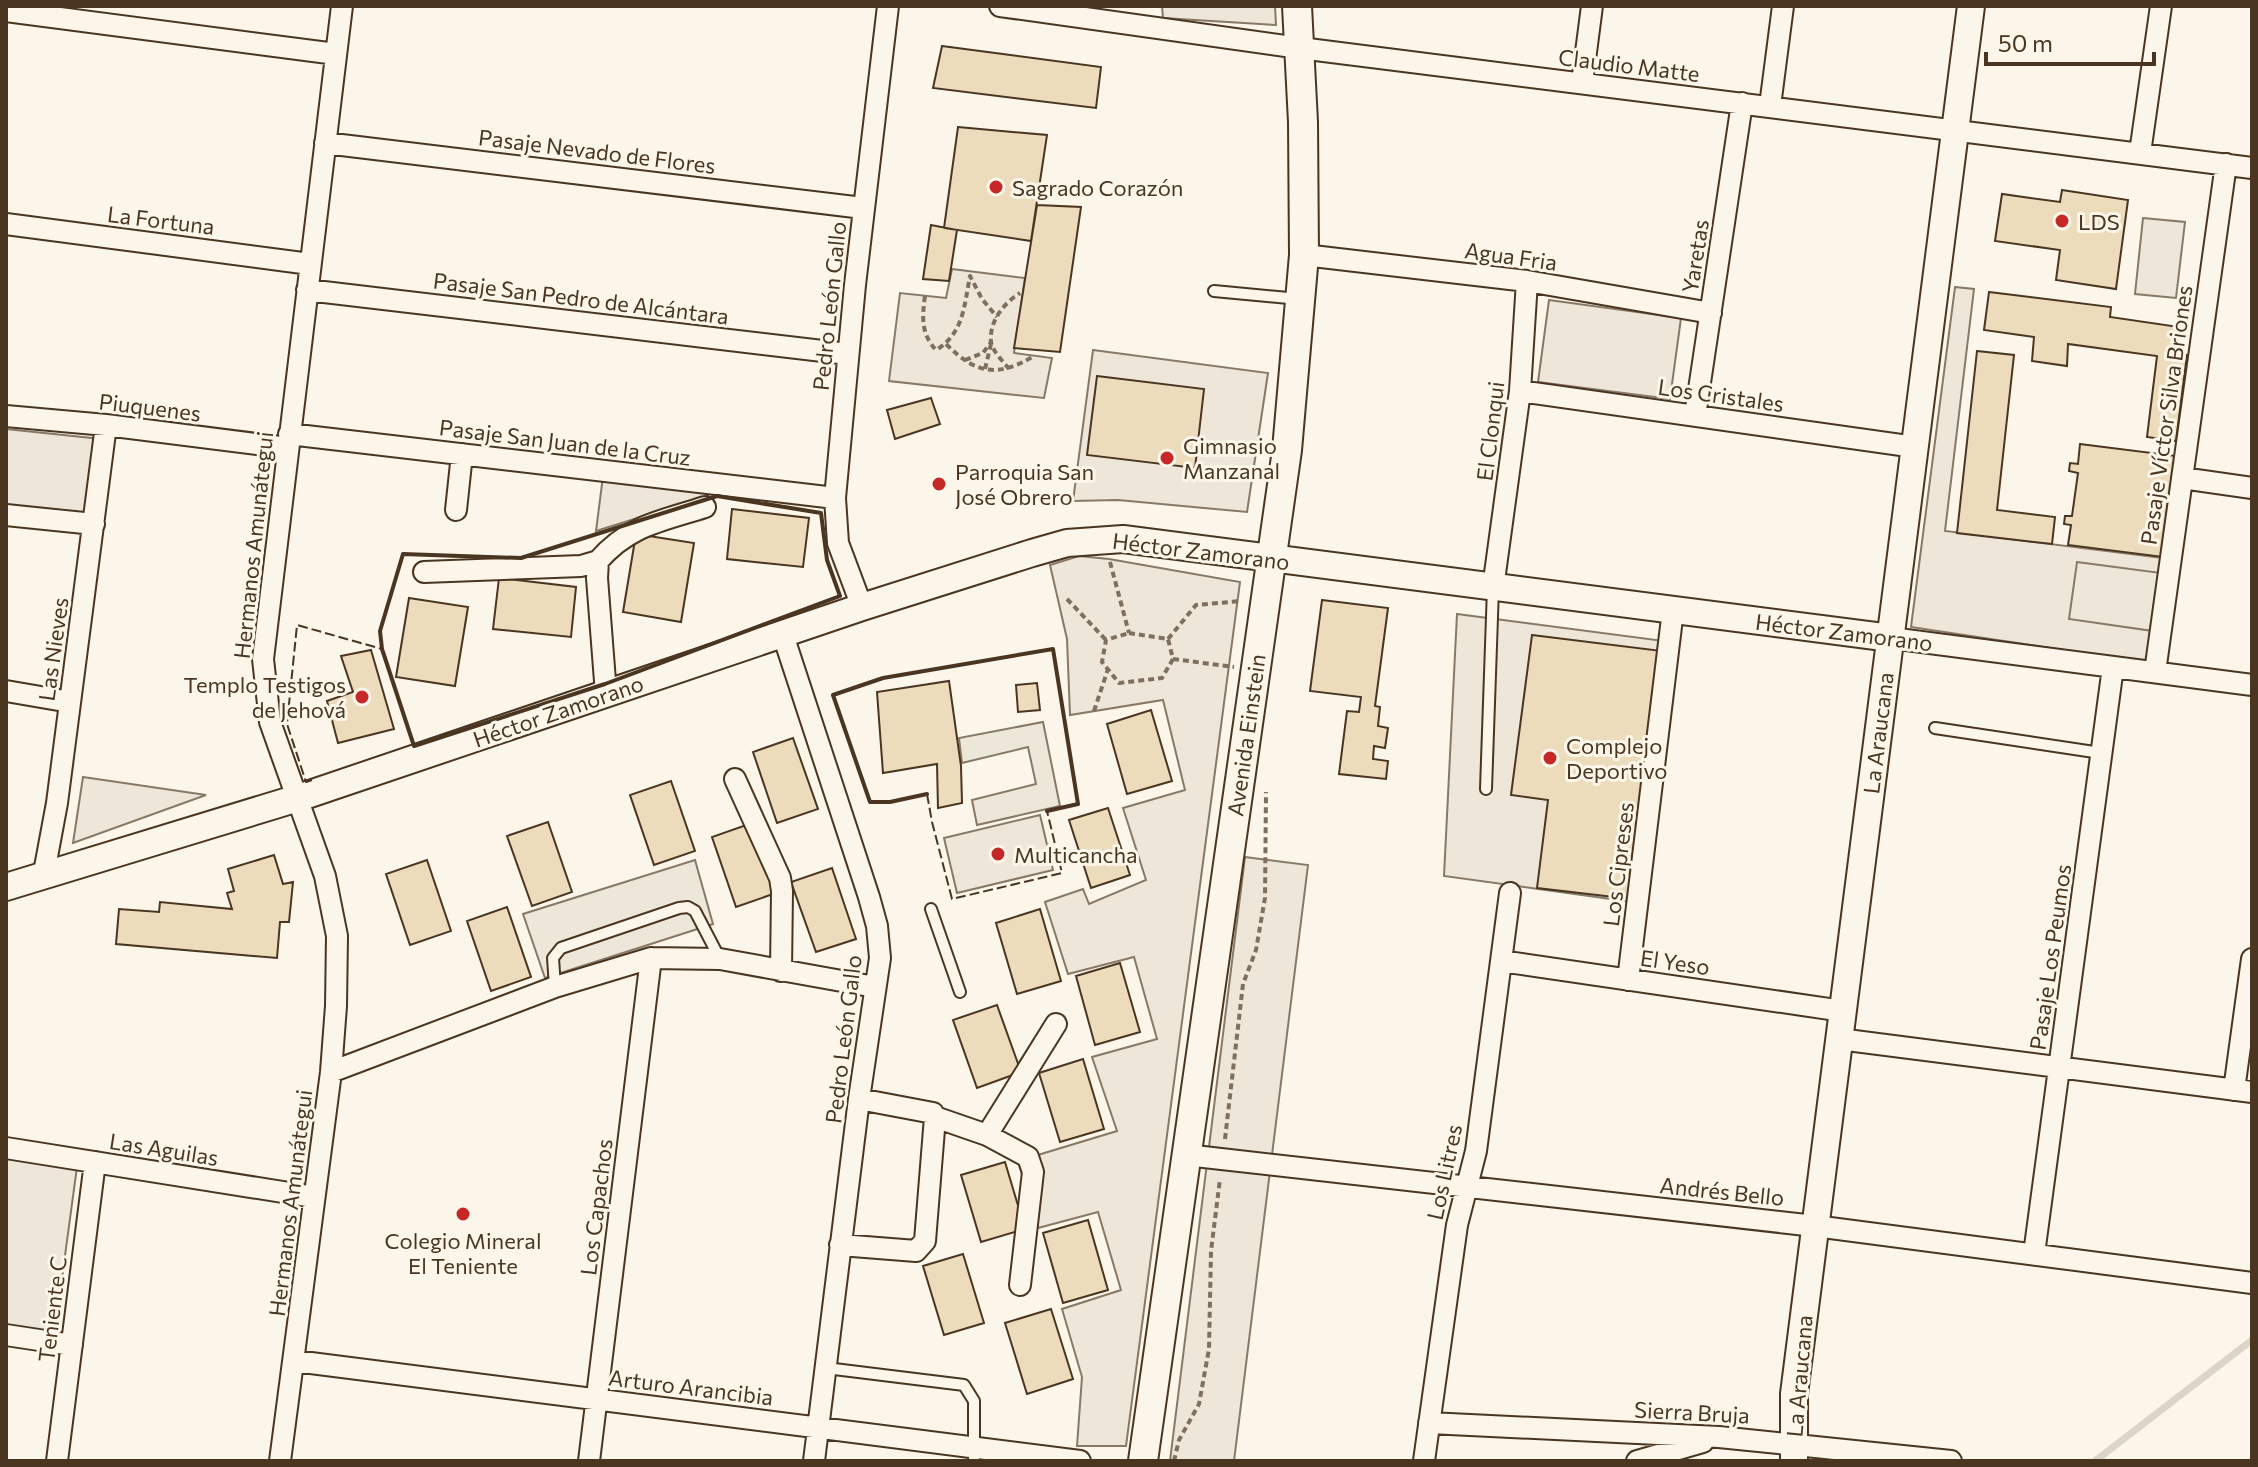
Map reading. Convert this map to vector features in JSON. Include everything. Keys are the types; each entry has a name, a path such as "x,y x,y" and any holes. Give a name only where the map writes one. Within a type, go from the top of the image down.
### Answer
{"main road":[{"name":"Avenida Einstein","path":"1143,1461 1287,450 1304,255 1297,6"}],"street":[{"path":"132,27 135,6"},
{"name":"Hermanos Amunátegui","path":"280,1461 331,1072 337,936 325,876 270,722 263,659 342,6"},
{"name":"Pedro León Gallo","path":"862,607 838,543 835,498 863,208 888,6"},
{"name":"Claudio Matte","path":"1000,6 1057,10 1300,48 2252,168"},
{"path":"1582,83 1592,6"},
{"path":"1770,106 1783,6"},
{"name":"La Araucana","path":"1793,1452 1794,1394 1971,6"},
{"path":"2140,153 2161,6"},
{"path":"6,11 336,54"},
{"name":"Yaretas","path":"1695,416 1742,103"},
{"name":"Pasaje Nevado de Flores","path":"325,143 863,208"},
{"name":"Pasaje Víctor Silva Briones","path":"2155,672 2226,164"},
{"name":"La Fortuna","path":"6,224 310,264"},
{"name":"Agua Fria","path":"1304,255 1527,281 1711,313"},
{"name":"El Clonqui","path":"1493,588 1520,391 1527,281"},
{"name":"Pasaje San Pedro de Alcántara","path":"307,290 848,354"},
{"name":"Los Cristales","path":"1520,391 1915,447"},
{"name":"Piuquenes","path":"6,416 288,441"},
{"name":"Las Nieves","path":"43,878 57,803 106,425"},
{"name":"Pasaje San Juan de la Cruz","path":"288,441 462,454 835,498"},
{"path":"456,510 462,454"},
{"path":"2182,478 2252,488"},
{"path":"424,572 581,566 598,561 612,544 629,532 705,507"},
{"path":"6,515 94,524"},
{"name":"Héctor Zamorano","path":"6,887 298,798 862,607 1032,553 1096,539 1123,539 2252,685"},
{"path":"598,561 606,694"},
{"name":"Los Cipreses","path":"1628,980 1673,610"},
{"name":"Pedro León Gallo","path":"783,635 877,926 880,958 859,1099 814,1461"},
{"name":"Pasaje Los Peumos","path":"2034,1254 2113,667"},
{"path":"6,691 70,702"},
{"path":"735,779 780,878 781,971"},
{"name":"Los Litres","path":"1424,1461 1457,1225 1476,1151 1510,893"},
{"path":"331,1072 555,987 651,958 720,959 875,987"},
{"name":"Los Capachos","path":"589,1461 651,958"},
{"path":"1839,1039 2243,1091 2252,959"},
{"name":"El Yeso","path":"1501,961 1843,1011"},
{"path":"987,1135 1056,1024"},
{"path":"859,1099 929,1111 935,1117 987,1135 1028,1157 1033,1172 1020,1285"},
{"path":"840,1245 916,1251 921,1247 925,1241 935,1117"},
{"name":"Las Aguilas","path":"6,1148 314,1197"},
{"name":"Andrés Bello","path":"1186,1155 1815,1226 2252,1283"},
{"name":"Teniente C","path":"57,1461 95,1162"},
{"path":"6,1335 72,1345"},
{"name":"Arturo Arancibia","path":"295,1361 819,1428 975,1454 1080,1461"},
{"name":"Sierra Bruja","path":"1429,1423 1719,1437 1793,1452 1951,1461"},
{"path":"1637,1461 1719,1437"}],"lane":[{"path":"1214,291 1301,300"},
{"path":"1486,789 1493,588"},
{"path":"1935,728 2101,753"},
{"path":"555,987 553,958 561,948 679,908 688,907 695,911 720,959"},
{"path":"931,909 960,992"},
{"path":"826,1368 964,1385 974,1401 975,1454"}],"path":[{"path":"925,296 924,330 927,341 936,350 946,344 961,323 970,276 982,299 997,317"},
{"path":"985,369 997,317 1002,308 1020,293"},
{"path":"965,361 983,353 991,342"},
{"path":"991,342 1009,369"},
{"path":"946,344 965,361 985,369 1009,369 1034,356"},
{"path":"1096,539 1109,559 1129,633"},
{"path":"1067,599 1106,640"},
{"path":"1168,639 1196,605 1266,599"},
{"path":"1106,640 1129,633 1168,639"},
{"path":"1106,640 1102,662 1119,683 1162,678 1173,659 1168,639"},
{"path":"1173,659 1255,670"},
{"path":"1094,711 1108,669"}],"shaded area":[{"path":"1162,6 1275,6 1276,25 1163,18"},
{"path":"2143,218 2185,222 2176,298 2135,294"},
{"path":"952,269 1025,278 1014,353 1052,358 1044,398 889,381 900,293 946,298"},
{"path":"1955,287 1974,289 1945,531 2163,558 2150,663 1911,627"},
{"path":"1549,300 1681,318 1670,399 1538,382"},
{"name":"Gimnasio Manzanal","path":"1093,350 1268,373 1247,512 1118,500 1073,501"},
{"path":"6,429 101,439 90,515 6,506"},
{"path":"603,476 710,488 708,496 596,531"},
{"path":"1079,556 1240,582 1126,1446 1077,1446 1082,1377 1062,1309 1121,1290 1098,1212 1038,1228 1018,1161 1117,1131 1092,1057 1157,1039 1134,957 1068,974 1045,902 1083,889 1089,904 1146,880 1123,808 1185,790 1163,700 1070,715 1067,639 1050,565"},
{"path":"2077,562 2161,573 2153,631 2069,619"},
{"name":"Complejo Deportivo","path":"1457,614 1664,641 1633,902 1444,876"},
{"path":"1043,722 1060,806 977,825 972,800 1036,784 1028,747 962,763 959,738"},
{"path":"83,777 206,795 73,843"},
{"name":"Multicancha","path":"1040,815 1053,870 957,893 944,838"},
{"path":"1245,857 1308,865 1234,1461 1170,1461"},
{"path":"695,860 713,924 545,978 523,914"},
{"path":"6,1155 77,1167 54,1337 6,1330"}],"building":[{"path":"942,46 1101,67 1096,108 933,88"},
{"path":"958,127 1047,135 1031,241 944,228"},
{"name":"LDS","path":"2062,190 2128,200 2116,289 2056,280 2060,250 1995,241 2002,194 2060,202"},
{"path":"1037,205 1081,207 1060,352 1014,348"},
{"path":"931,225 957,230 949,281 923,279"},
{"path":"1989,292 2111,307 2110,317 2179,327 2177,353 2187,355 2176,441 2147,437 2157,356 2068,344 2067,366 2032,361 2034,337 1984,330"},
{"path":"1977,351 2014,355 1997,510 2055,517 2052,544 1957,533"},
{"path":"1097,376 1204,389 1195,468 1087,455"},
{"path":"931,398 940,424 895,439 887,410"},
{"path":"2080,444 2176,456 2163,557 2068,545 2071,525 2064,524 2065,516 2072,516 2078,473 2069,471 2070,463 2078,464"},
{"path":"732,509 809,518 803,567 727,559"},
{"path":"636,534 694,543 681,622 623,612"},
{"path":"499,578 576,587 571,637 493,629"},
{"path":"409,598 468,607 455,686 396,677"},
{"path":"1322,600 1388,608 1375,706 1380,707 1378,726 1388,728 1385,748 1374,746 1373,759 1388,761 1386,779 1339,774 1347,711 1359,712 1361,697 1310,691"},
{"path":"1532,635 1662,651 1631,899 1537,888 1548,800 1511,795"},
{"name":"Templo Testigos de Jehová","path":"371,650 394,729 338,743 327,701 353,692 341,656"},
{"path":"949,681 961,766 962,803 938,808 937,764 883,773 877,692"},
{"path":"1037,683 1040,710 1018,712 1016,685"},
{"path":"1151,710 1172,781 1127,794 1107,724"},
{"path":"793,738 818,809 777,823 753,752"},
{"path":"671,781 695,851 654,865 630,795"},
{"path":"1108,808 1130,875 1091,888 1069,820"},
{"path":"548,822 572,892 532,906 507,836"},
{"path":"752,823 776,893 736,907 712,837"},
{"path":"274,855 283,884 293,882 289,922 280,922 277,958 116,944 119,909 159,912 160,902 232,909 227,893 234,891 228,869"},
{"path":"427,860 451,931 410,945 386,874"},
{"path":"832,868 856,939 816,952 791,882"},
{"path":"507,907 531,977 491,991 467,921"},
{"path":"1040,909 1061,981 1017,994 996,923"},
{"path":"1120,963 1140,1032 1095,1045 1076,976"},
{"path":"997,1005 1021,1072 977,1088 953,1020"},
{"path":"1083,1059 1104,1129 1060,1142 1039,1073"},
{"path":"1005,1162 1025,1229 981,1242 961,1175"},
{"path":"1088,1220 1108,1290 1063,1303 1043,1233"},
{"path":"963,1254 984,1323 944,1335 923,1266"},
{"path":"1051,1309 1073,1379 1027,1394 1005,1323"}],"waterway":[{"path":"2095,1461 2252,1340"}],"fence":[{"path":"312,780 306,782 287,724 297,625 382,649"},
{"path":"927,794 952,899 1062,873 1047,811"}],"wall":[{"path":"717,496 821,513 827,560 840,596 605,684 414,746 382,649 380,631 403,554 521,558 717,496"},
{"path":"927,794 890,802 870,802 833,695 883,678 1053,649 1078,804 1047,811"}],"place":[{"name":"Sagrado Corazón","path":"996,187"},
{"name":"LDS","path":"2062,221"},
{"name":"Gimnasio Manzanal","path":"1167,458"},
{"name":"Parroquia San José Obrero","path":"939,484"},
{"name":"Templo Testigos de Jehová","path":"362,697"},
{"name":"Complejo Deportivo","path":"1550,758"},
{"name":"Multicancha","path":"998,854"},
{"name":"Colegio Mineral El Teniente","path":"463,1214"}]}
